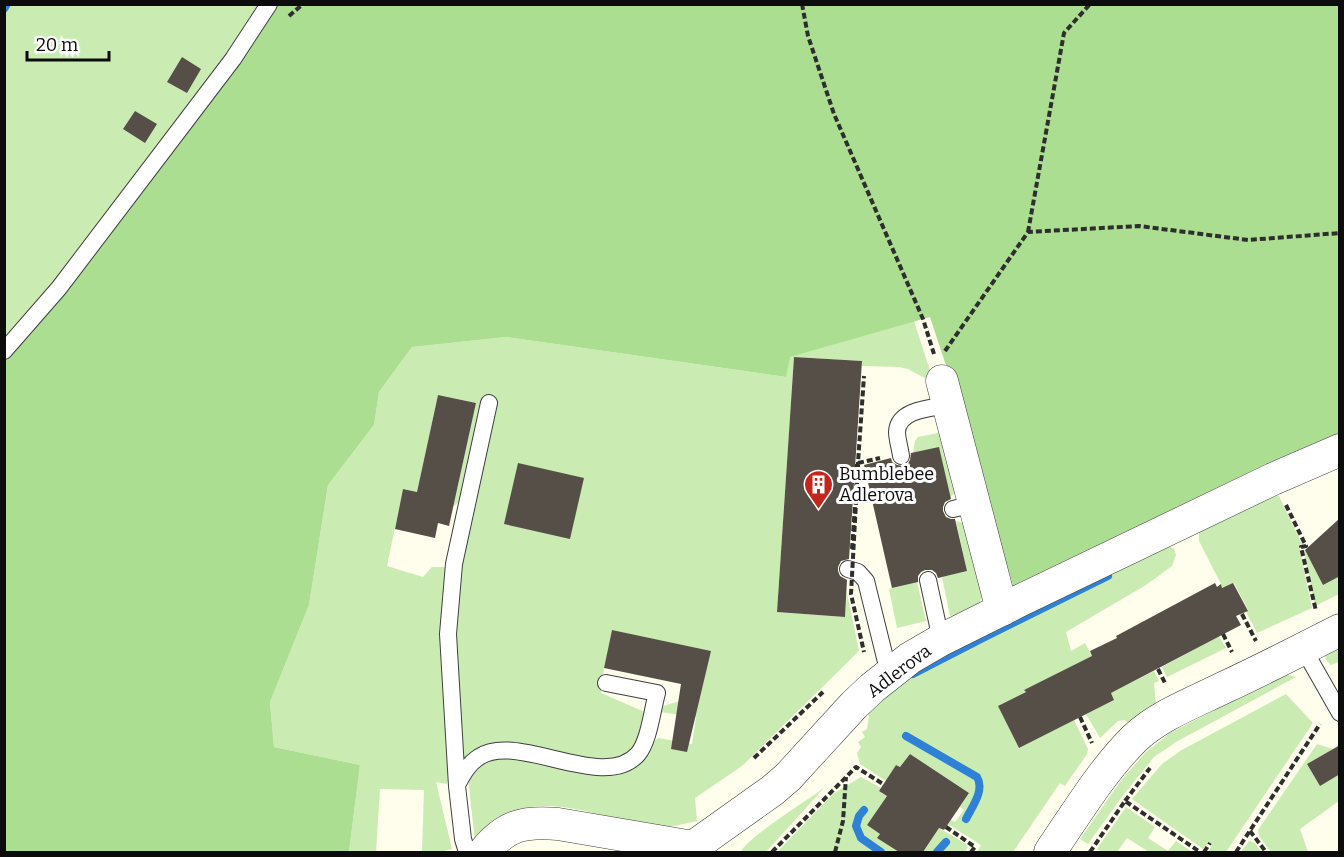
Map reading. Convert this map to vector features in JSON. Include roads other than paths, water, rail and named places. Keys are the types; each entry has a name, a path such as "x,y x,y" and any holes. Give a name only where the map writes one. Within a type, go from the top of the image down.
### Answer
{"street":[{"path":"943,383 964,506 1002,610"},
{"name":"Adlerova","path":"484,852 494,840 509,829 525,823 542,822 693,850 788,777 854,705 910,658 939,630 1002,610 1273,479 1340,450"},
{"path":"1050,852 1116,759 1143,732 1165,717 1324,638"}],"lane":[{"path":"4,351 73,269 233,58 269,4"},
{"path":"896,456 899,423 904,416 915,412 943,383"},
{"path":"467,852 463,839 457,786 448,634 454,564 489,403"},
{"path":"848,570 858,572 866,580 889,674"},
{"path":"928,580 939,630"},
{"path":"1324,638 1337,708"},
{"path":"457,786 466,767 481,755 498,750 600,768 629,763 640,753 657,693 606,683"}],"waterway":[{"path":"4,9 7,4"},
{"path":"913,674 1108,576"},
{"path":"906,736 977,777 979,793 966,819"},
{"path":"864,810 856,826 861,838 881,852"},
{"path":"937,852 946,842"}],"place":[{"name":"Bumblebee Adlerova","path":"818,510"}]}
